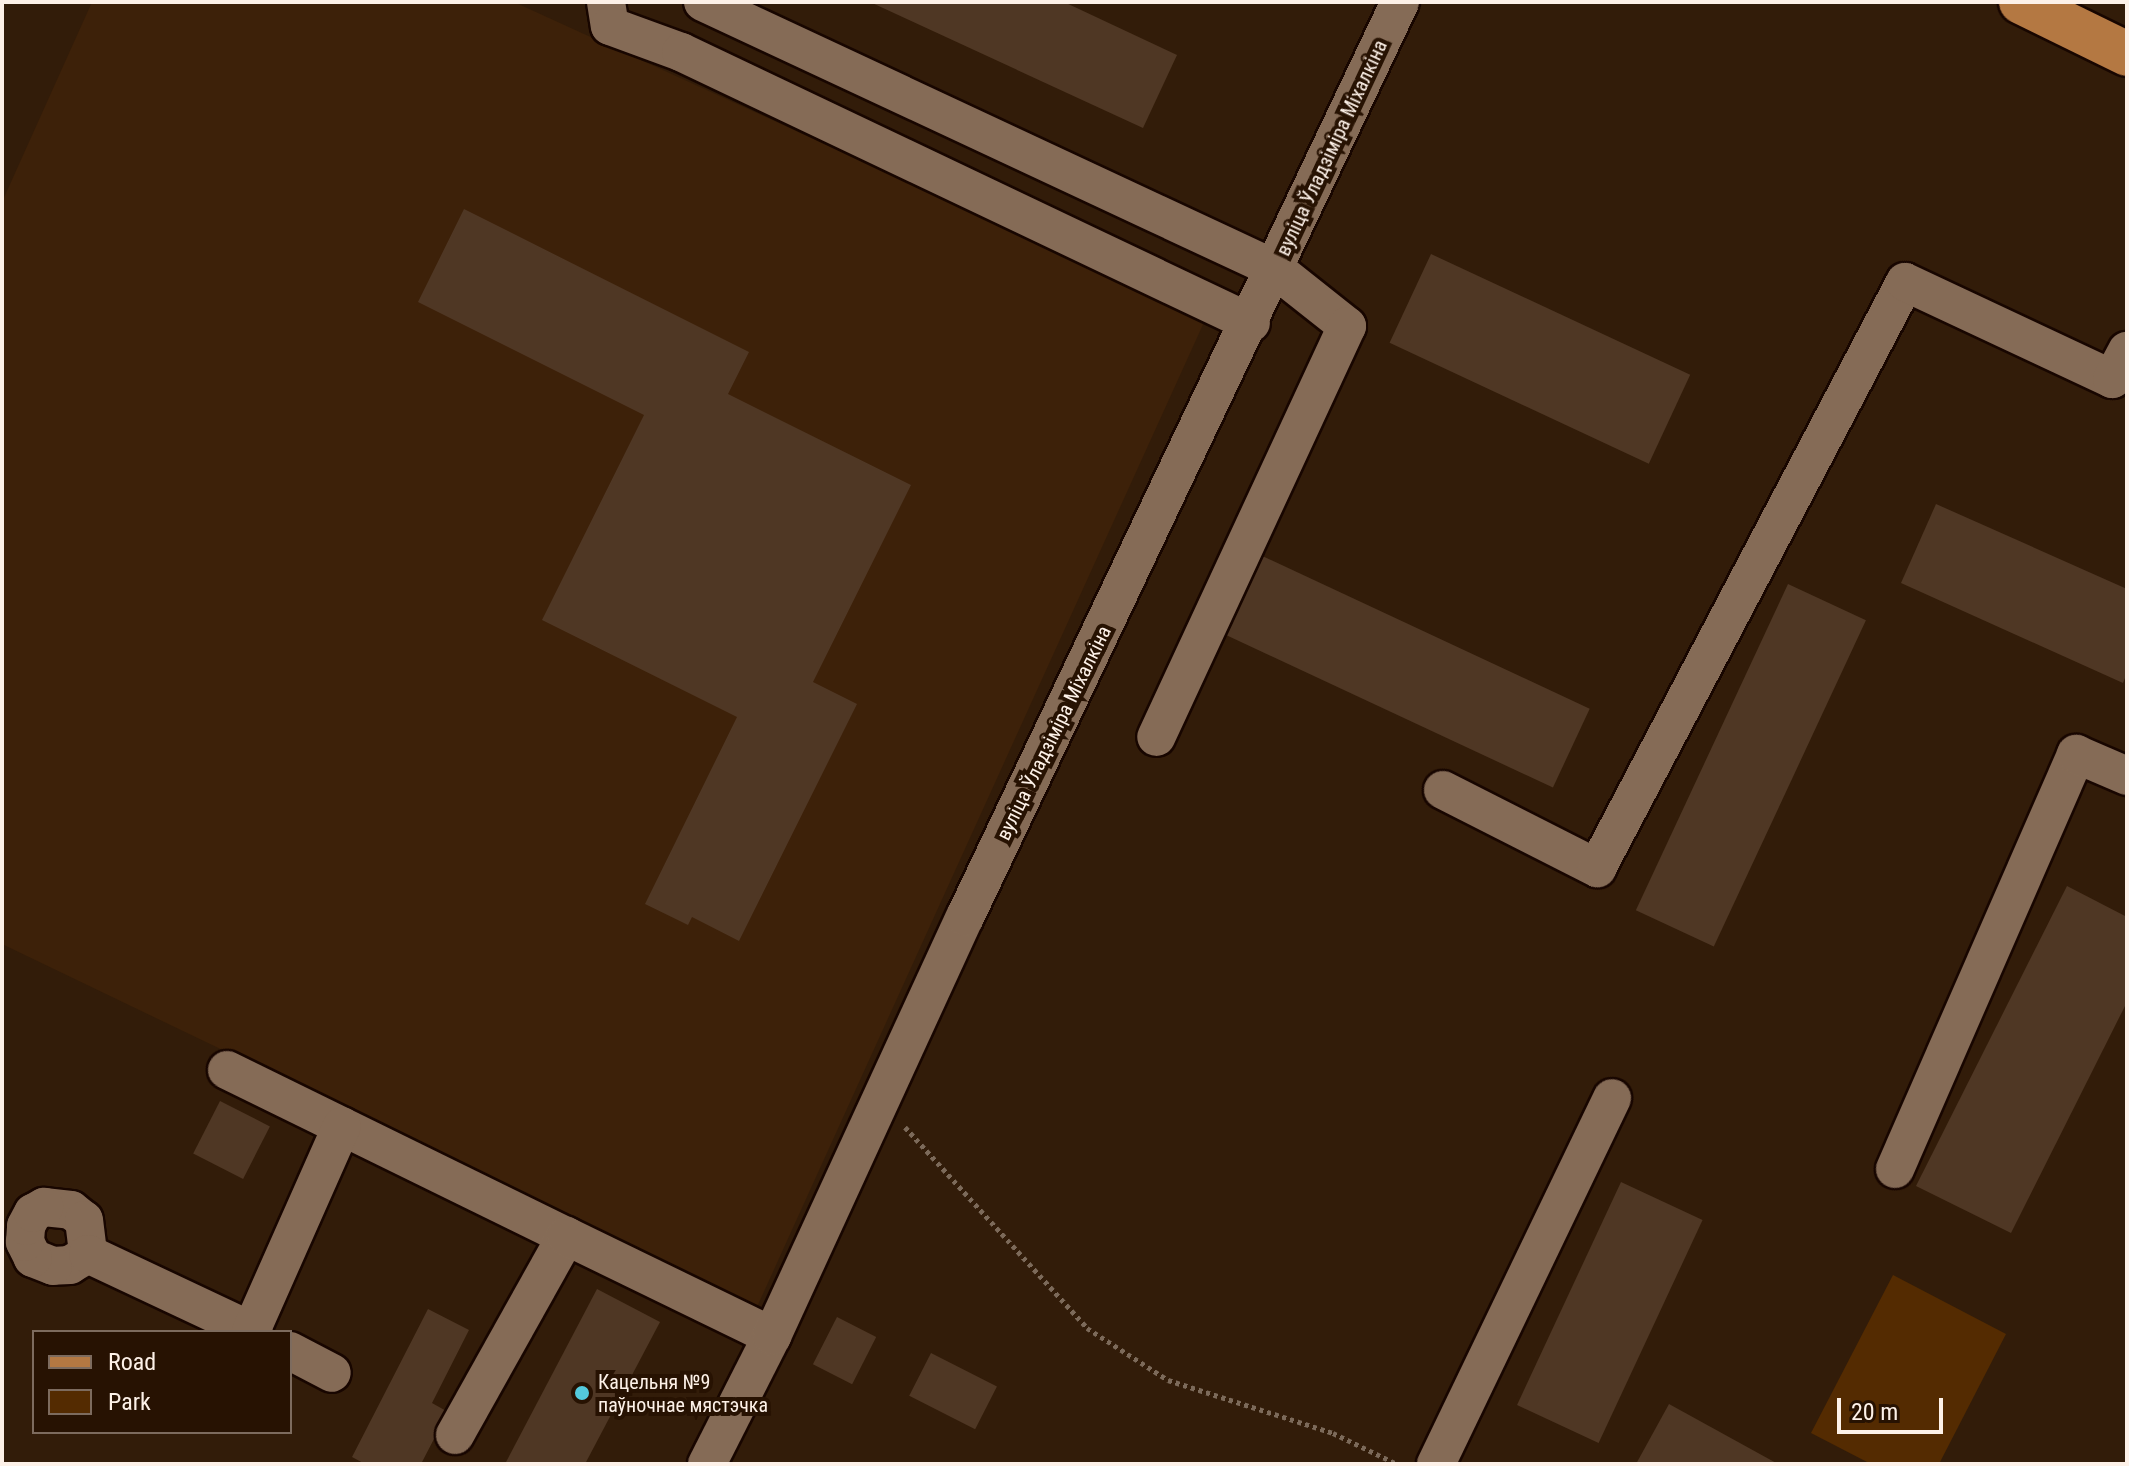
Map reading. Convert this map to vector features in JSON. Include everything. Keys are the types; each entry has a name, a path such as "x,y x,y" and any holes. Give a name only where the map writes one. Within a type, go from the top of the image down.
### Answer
{"main road":[{"path":"2021,2 2127,54"}],"street":[{"path":"606,2 610,26 681,52 1251,323"},
{"path":"703,2 1275,269 1347,326 1156,737"},
{"name":"вуліца Ўладзіміра Міхалкіна","path":"707,1464 772,1336 1251,323 1389,6"},
{"path":"1443,790 1597,868 1905,282 2112,379 2127,351"},
{"path":"1895,1169 2076,754 2127,776"},
{"path":"227,1070 772,1336"},
{"path":"1436,1464 1612,1098"},
{"path":"252,1330 342,1126"},
{"path":"455,1435 566,1236"},
{"path":"88,1254 250,1330"},
{"path":"292,1352 332,1373"}],"path":[{"path":"881,1100 1087,1328 1168,1380 1333,1433 1397,1464"}],"shaded area":[{"path":"92,2 514,2 1206,318 757,1307 2,944 2,202"}],"green space":[{"path":"1893,1275 2006,1334 1939,1464 1871,1464 1811,1433"}],"building":[{"path":"870,2 1064,2 1177,55 1143,128"},
{"path":"464,209 749,352 728,394 911,485 813,682 857,704 739,941 692,917 688,925 645,904 737,717 542,620 644,415 418,302"},
{"path":"1431,254 1690,375 1649,464 1390,343"},
{"path":"1936,504 2127,589 2127,673 2123,683 1901,583"},
{"path":"1258,554 1590,709 1553,788 1221,633"},
{"path":"1788,584 1866,620 1714,947 1636,910"},
{"path":"2067,886 2127,917 2127,1002 2011,1233 1916,1186"},
{"path":"220,1101 270,1126 243,1179 193,1154"},
{"path":"1621,1182 1703,1220 1599,1443 1517,1405"},
{"name":"Кацельня №9 паўночнае мястэчка","path":"597,1289 660,1322 585,1464 505,1464"},
{"path":"428,1309 469,1330 432,1403 448,1412 421,1464 365,1464 352,1457"},
{"path":"837,1317 876,1337 852,1384 813,1364"},
{"path":"931,1353 997,1387 975,1429 909,1396"},
{"path":"1669,1404 1778,1464 1636,1464"}],"place":[{"name":"Кацельня №9 паўночнае мястэчка","path":"582,1393"}]}
